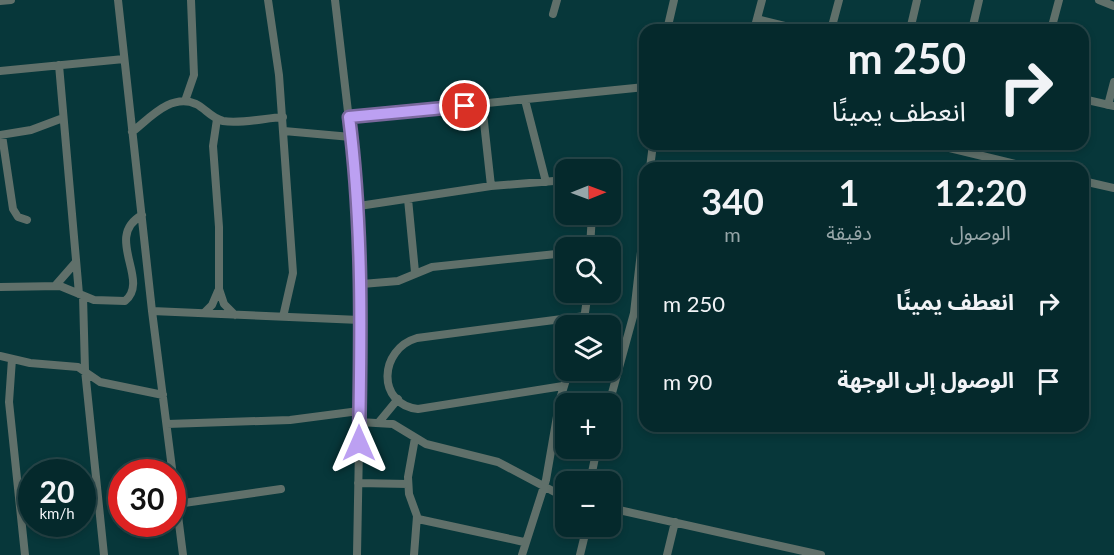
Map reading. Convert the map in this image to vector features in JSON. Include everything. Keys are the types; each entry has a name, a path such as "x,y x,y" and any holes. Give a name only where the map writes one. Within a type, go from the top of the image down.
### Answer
{"street":[{"path":"0,1 11,0"},
{"path":"118,0 171,459"},
{"path":"185,101 194,75 191,0"},
{"path":"268,0 283,117 293,273 284,317"},
{"path":"335,0 359,206 362,284 357,555"},
{"path":"553,14 557,0"},
{"path":"668,24 674,0"},
{"path":"756,24 762,0"},
{"path":"833,24 839,0"},
{"path":"912,24 918,0"},
{"path":"974,24 980,0"},
{"path":"1053,24 1059,0"},
{"path":"1100,0 1114,6"},
{"path":"757,19 777,24"},
{"path":"0,71 124,59"},
{"path":"59,65 76,262 81,295 85,370 104,555"},
{"path":"1089,100 1111,105 1114,82"},
{"path":"349,117 639,88"},
{"path":"525,100 546,182"},
{"path":"132,132 167,105 185,101 197,105 218,119 230,121 283,117"},
{"path":"482,105 491,186"},
{"path":"27,220 18,217 13,209 1,135 37,129 63,118"},
{"path":"218,119 213,146 219,227 219,289 224,304 235,315"},
{"path":"284,131 351,137"},
{"path":"958,150 1007,162"},
{"path":"359,206 491,186 555,181"},
{"path":"1089,182 1114,188"},
{"path":"408,199 415,272"},
{"path":"0,287 55,285 81,295 122,303 131,296 134,286 125,239 130,225 142,215"},
{"path":"362,284 393,282 432,267 555,254"},
{"path":"55,285 76,262"},
{"path":"612,393 634,313 639,270"},
{"path":"204,313 212,305 219,289"},
{"path":"152,311 360,320"},
{"path":"555,320 410,339 394,352 388,364 389,385 398,399 407,406 423,408 563,386"},
{"path":"0,356 12,360 78,367 100,382 163,395"},
{"path":"12,360 9,402 26,555"},
{"path":"522,555 524,542 543,488 565,381"},
{"path":"379,422 398,399"},
{"path":"166,424 290,420 359,411"},
{"path":"359,422 398,425 426,444 498,462 555,493"},
{"path":"414,555 418,519 408,484 415,438"},
{"path":"358,483 408,484"},
{"path":"186,503 281,489"},
{"path":"621,510 821,555"},
{"path":"418,519 524,542"},
{"path":"668,555 675,522"},
{"path":"181,537 183,555"},
{"path":"580,555 584,537"}],"route":[{"path":"359,443 362,284 359,206 349,117 465,106"}]}
